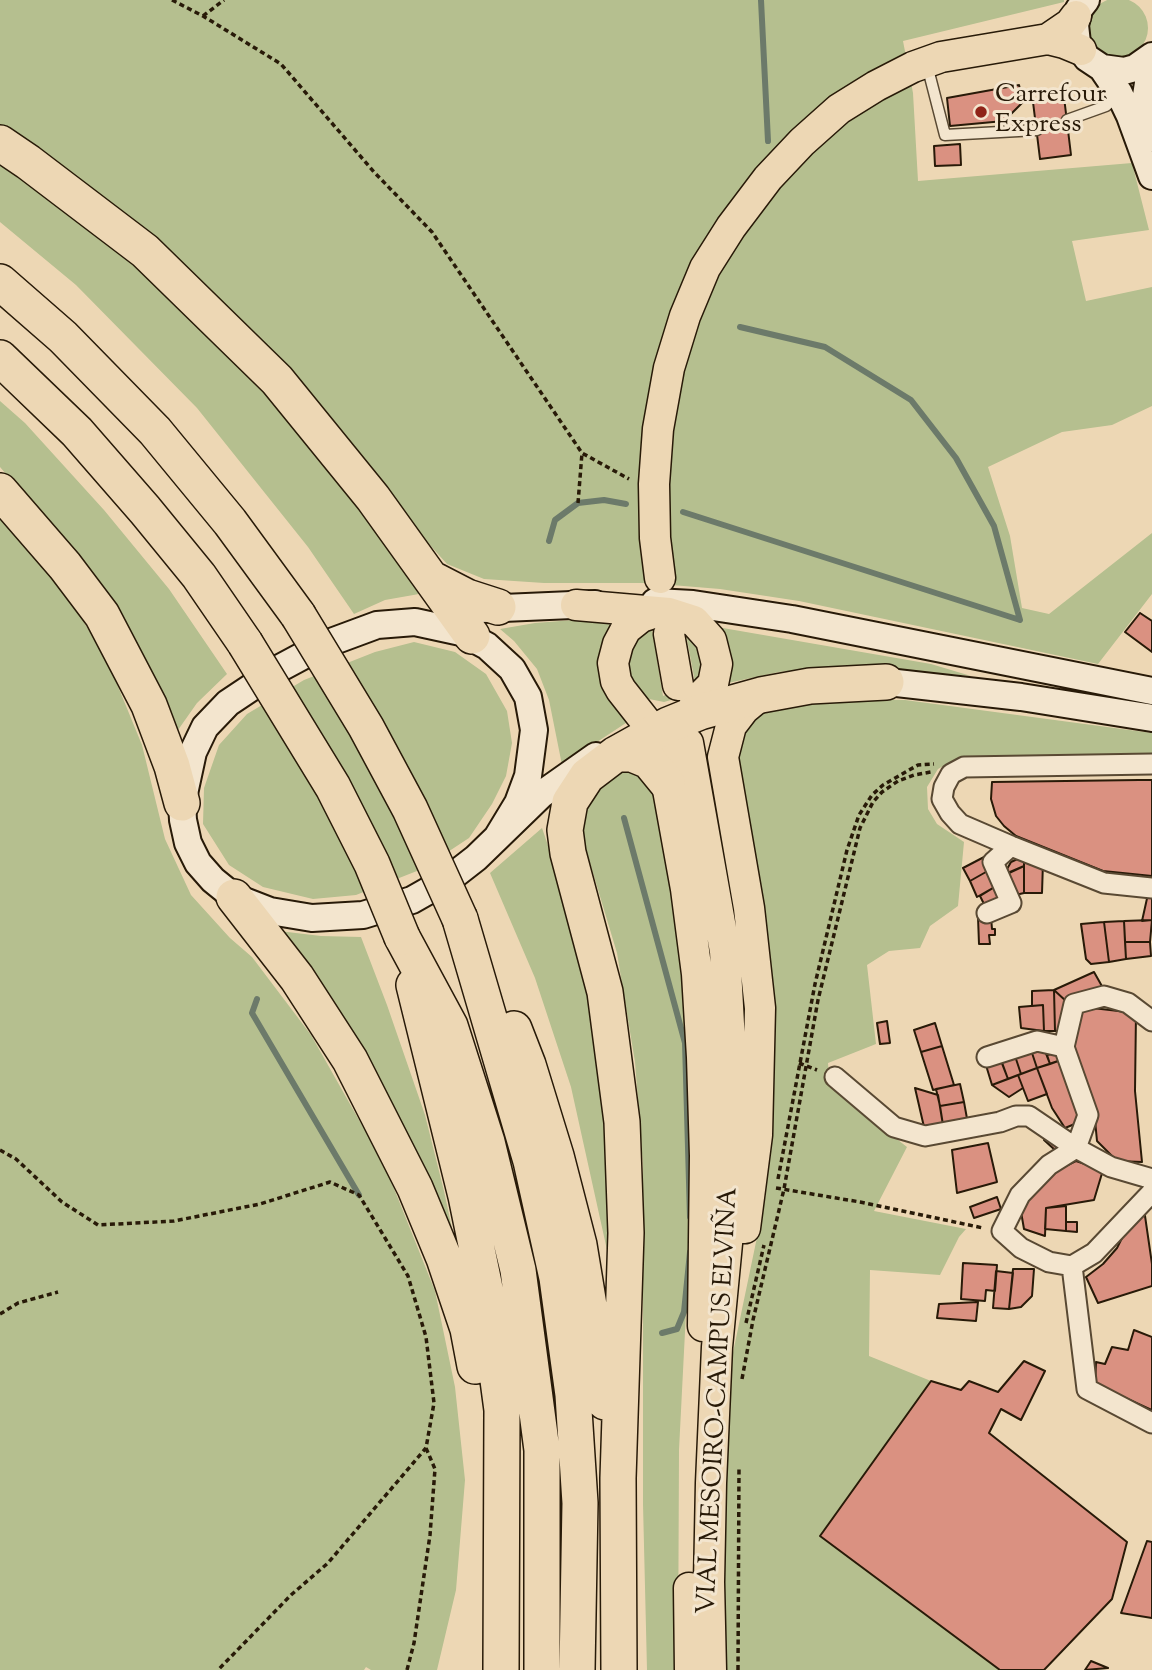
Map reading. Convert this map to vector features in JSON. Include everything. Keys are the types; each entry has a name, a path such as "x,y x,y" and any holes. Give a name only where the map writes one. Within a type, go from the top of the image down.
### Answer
{"highway":[{"path":"0,144 28,162 145,251 277,380 373,498 464,625"},
{"path":"0,282 63,337 155,431 230,522 298,615 366,727 410,809 460,919 501,996 528,1065 556,1156 579,1245 618,1478"},
{"path":"0,358 77,432 145,510 199,576 246,643 333,787 372,864 402,937 450,1026 487,1142 518,1270 542,1450 542,1670"},
{"path":"0,491 65,566 102,615 149,705 173,766 182,803"},
{"path":"429,578 467,597 498,607"},
{"path":"619,1670 618,1478 626,1233 620,1089 605,992 568,853 565,830 570,802 587,776 651,728 761,695 810,686 886,682"},
{"path":"615,754 632,754 649,761 667,783"},
{"path":"234,897 297,978 351,1060 415,1188 444,1258 468,1329 488,1433 503,1541"},
{"path":"460,919 531,1161 556,1278 573,1395 580,1503 578,1670"},
{"path":"402,937 466,1196 486,1298 502,1410 501,1670"}],"main road":[{"path":"1048,39 1070,24 1082,5"},
{"path":"660,578 655,538 654,484 658,429 668,368 685,316 705,268 731,227 768,178 802,142 839,110 893,76 927,62 965,52 1048,39 1064,43 1091,59"},
{"path":"576,605 662,623 687,617 703,629 711,640 717,664 713,684 687,694 662,623"},
{"path":"662,623 641,617 626,629 618,644 613,663 616,681 651,728 661,751 686,889 697,974 702,1057 710,1352"},
{"path":"710,1352 732,1301 757,1135 760,1063 760,1008 754,944 724,769 724,748 730,726 744,709 761,695"},
{"name":"VIAL MESOIRO-CAMPUS ELVIÑA","path":"688,743 725,951 732,1079 726,1269 692,1456 689,1530 690,1670"},
{"name":"VIAL MESOIRO-CAMPUS ELVIÑA","path":"710,1352 711,1670"}],"street":[{"path":"1082,5 1075,34 1091,59 1119,93 1150,168"},
{"path":"1091,59 1124,71 1135,68 1152,56"},
{"path":"1150,168 1145,115 1147,79 1152,56"},
{"path":"1152,691 752,612 693,604 651,602 498,607 464,625 449,628 415,622 377,625 323,645 282,667 228,703 205,727 192,752 182,803 183,820 188,843 198,863 234,897 270,911 312,918 363,915 412,900 449,879 476,858 542,794 565,777 651,728 687,694 801,678 845,678 1021,697 1152,718"},
{"path":"464,625 512,669 528,696 532,713 533,741 528,776 518,803 498,836"},
{"path":"1152,764 964,767 951,774 944,786 942,799 960,824 1011,846 1104,883 1152,888"},
{"path":"987,913 1010,903 993,862 1011,846"},
{"path":"1152,1021 1128,1003 1104,996 1074,1004 1064,1047 1088,1115 1076,1147 1049,1166 1020,1195 1002,1231 1021,1248 1049,1262 1072,1266 1094,1253 1152,1192"},
{"path":"987,1057 1037,1041 1064,1047"},
{"path":"835,1077 894,1127 925,1136 1000,1122 1016,1116 1029,1116 1111,1167 1152,1179"},
{"path":"1072,1266 1087,1389 1152,1423"}],"lane":[{"path":"927,62 944,135 1037,130"},
{"path":"1067,120 1106,106 1119,93"}],"path":[{"path":"172,0 281,64 374,172 432,232 582,453 634,482 654,484"},
{"path":"203,16 225,0"},
{"path":"578,503 582,453"},
{"path":"774,1199 815,984 859,815 872,795 883,785 918,765 938,763 951,774"},
{"path":"742,1381 753,1320 784,1189 818,1000 860,828 873,802 898,781 928,771 951,774"},
{"path":"0,1150 16,1159 62,1202 98,1224 174,1221 260,1204 330,1182 359,1195 408,1276 426,1336 434,1403 426,1448 328,1563 291,1595 218,1670"},
{"path":"776,1188 1002,1231"},
{"path":"744,1330 766,1233"},
{"path":"0,1314 18,1304 58,1292"},
{"path":"407,1670 414,1643 430,1535 435,1469 426,1448"},
{"path":"738,1670 739,1461"}],"green space":[{"path":"1112,-2 1124,-2 1143,11 1148,28 1146,40 1135,53 1124,58 1112,58 1093,45 1088,34 1088,22 1101,3"},
{"path":"0,0 1064,0 903,41 913,93 918,181 1132,163 1149,230 1072,241 1086,301 1152,287 1152,406 1112,425 1062,432 988,467 1010,536 1022,608 1049,614 1152,533 1152,594 1098,664 799,601 720,589 647,583 544,583 484,579 447,564 400,512 0,127"},
{"path":"0,161 151,276 273,394 371,518 419,594 385,600 354,614 308,547 197,408 76,285 0,222"},
{"path":"0,401 25,423 104,510 169,589 227,674 197,703 178,730 144,665 84,564 0,467"},
{"path":"0,515 68,596 108,662 142,745 165,839 191,895 230,938 252,957 311,1035 385,1166 435,1291 455,1387 465,1480 456,1590 437,1670 371,1670 366,1667 364,1670 0,1670"},
{"path":"586,619 616,620 632,719 562,765 549,700 537,669 514,641 500,629"},
{"path":"664,621 677,622 698,637 707,663 703,679 695,689 685,696 664,702 649,699 631,685 625,672 625,658 632,638 642,629","holes":["685,629 695,682 663,696 652,630"]},
{"path":"717,627 931,664 971,676 850,665 779,672 728,683"},
{"path":"414,642 455,652 486,674 507,711 512,743 506,776 492,804 469,838 422,869 356,895 313,899 263,887 229,865 203,824 204,788 219,745 247,714 304,680 375,652"},
{"path":"823,699 905,700 1152,733 1152,754 961,756 938,769 927,787 928,809 937,824 964,842 958,906 930,926 920,948 889,951 867,965 876,1044 828,1063 830,1087 907,1147 874,1211 966,1229 959,1237 940,1275 870,1270 869,1356 931,1381 820,1536 1000,1670 722,1670 720,1600 730,1367 766,1194 768,1126 768,966 758,874 735,757 739,735 752,718 772,706"},
{"path":"625,769 639,772 651,785 657,803 682,961 691,1063 693,1174 679,1450 678,1670 647,1670 643,1504 643,1165 635,1062 617,953 584,843 580,820 597,786"},
{"path":"542,828 578,933 605,1063 614,1320 607,1250 571,1087 535,978 490,873"},
{"path":"279,931 361,937 425,1115 462,1275"}],"building":[{"name":"Carrefour Express","path":"1019,85 1023,102 1004,121 950,126 947,98"},
{"path":"1064,97 1071,155 1040,159 1033,102"},
{"path":"960,144 961,165 935,166 934,146"},
{"path":"1140,613 1152,621 1152,652 1125,632"},
{"path":"1152,780 1152,876 1103,871 1016,836 996,816 991,799 992,782"},
{"path":"986,856 993,868 970,881 963,868"},
{"path":"1024,856 1024,866 1009,873 1007,869 1011,862"},
{"path":"1024,856 1043,862 1042,893 1024,893"},
{"path":"1024,866 1024,893 1011,896 1003,875"},
{"path":"993,868 998,885 977,897 970,881"},
{"path":"998,885 1002,902 987,910 980,896"},
{"path":"1148,894 1152,895 1152,920 1142,921"},
{"path":"978,917 991,917 995,935 989,935 990,944 979,944"},
{"path":"1152,920 1150,942 1125,942 1124,921"},
{"path":"1124,921 1126,959 1109,962 1104,922"},
{"path":"1104,922 1109,962 1091,964 1086,959 1081,924"},
{"path":"1125,942 1150,942 1151,956 1126,959"},
{"path":"1094,972 1103,988 1067,1002 1054,990"},
{"path":"1054,990 1055,1031 1044,1031 1043,1005 1032,1006 1032,991"},
{"path":"1054,990 1067,1002 1064,1031 1055,1031"},
{"path":"1043,1005 1044,1031 1021,1028 1019,1007"},
{"path":"1075,1006 1136,1013 1135,1091 1142,1162 1117,1161 1097,1141 1095,1120 1070,1043"},
{"path":"887,1021 890,1043 880,1044 877,1023"},
{"path":"935,1023 942,1046 921,1052 914,1030"},
{"path":"942,1046 954,1085 933,1090 921,1052"},
{"path":"1043,1046 1050,1064 1037,1068 1031,1050"},
{"path":"1031,1050 1037,1068 1021,1074 1015,1056"},
{"path":"1058,1052 1061,1060 1050,1064 1047,1055"},
{"path":"1015,1056 1021,1074 1008,1079 1001,1061"},
{"path":"1000,1057 1008,1079 992,1085 985,1062"},
{"path":"1061,1060 1082,1121 1065,1128 1052,1108 1037,1068"},
{"path":"1037,1068 1047,1094 1028,1101 1018,1075"},
{"path":"1018,1075 1023,1088 1009,1097 992,1085"},
{"path":"960,1084 964,1102 940,1106 936,1089"},
{"path":"915,1088 938,1095 943,1125 924,1127"},
{"path":"964,1102 968,1124 943,1125 940,1106"},
{"path":"1049,1134 1063,1146 1056,1151 1044,1140"},
{"path":"988,1143 997,1182 957,1193 952,1150"},
{"path":"1076,1161 1103,1170 1094,1200 1046,1208 1045,1236 1024,1229 1020,1206 1053,1172"},
{"path":"997,1197 1001,1209 974,1218 970,1207"},
{"path":"1066,1206 1066,1231 1045,1229 1046,1208"},
{"path":"1144,1209 1152,1264 1152,1286 1098,1303 1086,1277 1103,1264 1117,1248 1131,1220"},
{"path":"1066,1222 1077,1222 1077,1232 1066,1231"},
{"path":"963,1263 997,1265 995,1291 986,1290 985,1301 961,1299"},
{"path":"1013,1269 1034,1269 1032,1296 1021,1307 1009,1309"},
{"path":"996,1271 1013,1273 1009,1309 993,1308"},
{"path":"978,1302 976,1321 937,1318 939,1304"},
{"path":"1134,1330 1152,1337 1152,1410 1095,1384 1096,1362 1105,1364 1112,1347 1128,1350"},
{"path":"1024,1361 1045,1371 1021,1420 1001,1409 989,1433 1127,1542 1112,1599 1044,1670 1000,1670 820,1536 931,1381 961,1390 969,1381 998,1392"},
{"path":"1147,1541 1152,1542 1152,1618 1121,1613"},
{"path":"1091,1661 1108,1668 1085,1670"}],"waterway":[{"path":"761,0 768,141"},
{"path":"740,327 825,347 911,400 956,458 994,526 1020,620"},
{"path":"549,541 555,520 578,503 604,500 626,504"},
{"path":"683,512 1020,620"},
{"path":"624,818 685,1043 690,1217"},
{"path":"257,999 252,1013 359,1195"},
{"path":"662,1333 677,1329 684,1312 690,1252"}],"place":[{"name":"Carrefour Express","path":"981,112"}]}
